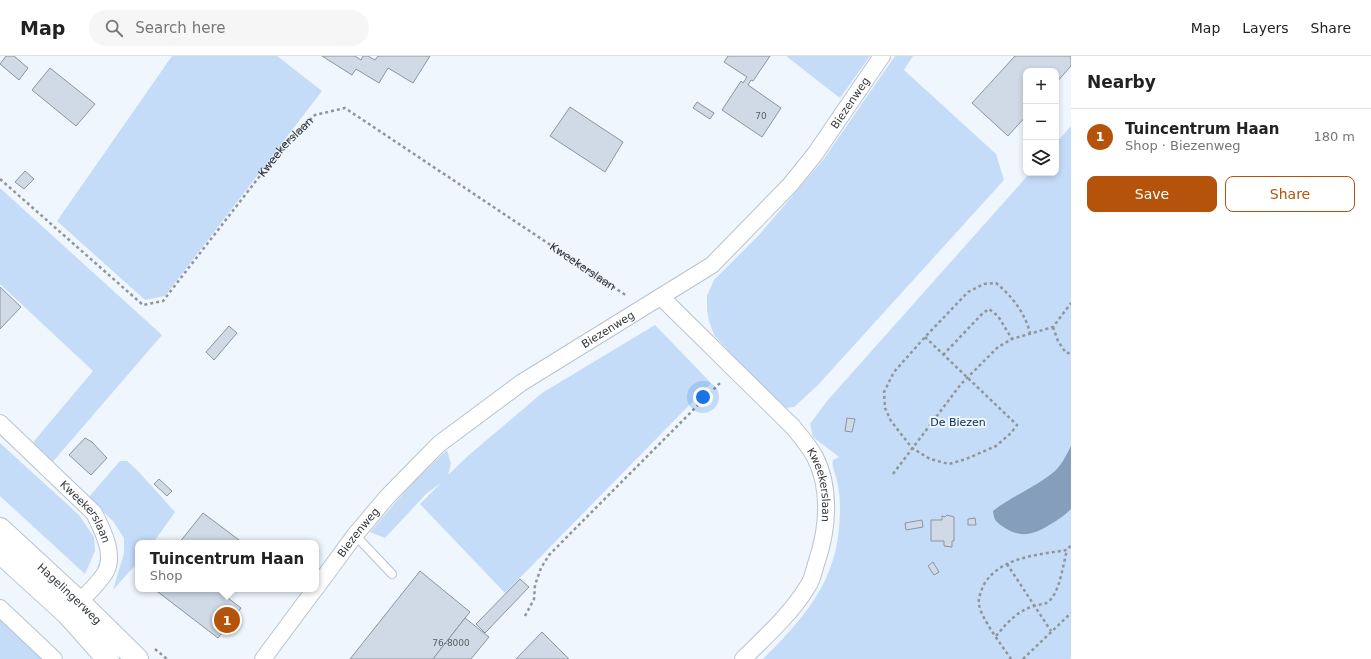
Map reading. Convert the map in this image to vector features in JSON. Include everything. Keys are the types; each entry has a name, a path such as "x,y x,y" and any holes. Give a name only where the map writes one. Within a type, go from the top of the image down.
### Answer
{"main road":[{"name":"Hagelingerweg","path":"0,529 73,608 108,659"},
{"name":"Hagelingerweg","path":"0,552 137,659"}],"street":[{"name":"Biezenweg","path":"319,584 355,535 387,497 439,444 521,383 712,265 790,185 815,154 882,56"},
{"name":"Kweekerslaan","path":"661,297 806,442 815,457 824,484 826,504 822,545 809,586 785,617 743,659"},
{"name":"Kweekerslaan","path":"0,423 94,513 102,529 109,557 106,572 73,608"},
{"name":"Biezenweg","path":"263,659 313,592"},
{"path":"0,608 54,659"}],"lane":[{"path":"355,535 392,574"}],"path":[{"name":"Kweekerslaan","path":"0,179 143,305 163,301 283,146 315,115 345,108 642,307"},
{"path":"925,337 1017,425 996,446 966,459 949,464 930,460 912,448 891,421 885,408 884,392 894,372 925,337 968,292 984,284 996,283 1006,292 1021,311 1030,333"},
{"path":"893,474 967,378 998,347 1012,339 1053,327 1069,309 1071,303"},
{"path":"943,355 983,313 989,309 998,316 1012,339"},
{"path":"1053,327 1058,341 1066,353 1071,353"},
{"path":"525,616 534,599 535,584 541,568 549,556 733,370"},
{"path":"996,636 1017,613 1034,606 1042,605 1049,601 1054,595 1061,576 1066,550 1071,545"},
{"path":"1012,659 986,621 979,604 980,593 988,577 1010,562 1022,558 1066,550"},
{"path":"1008,564 1051,631"},
{"path":"1023,659 1071,613"}],"green space":[{"path":"172,56 277,56 322,91 165,296 145,300 57,221"},
{"path":"786,56 870,56 840,98"},
{"path":"895,56 913,56 904,70 996,154 1004,180 818,385 794,407 786,408 768,393 714,335 707,310 707,296 714,280 759,235 823,160"},
{"name":"De Biezen","path":"1071,126 1071,658 763,659 791,629 817,596 832,564 838,540 840,505 833,468 833,460 839,457 813,437 810,424 827,401 1027,176 1059,176 1059,140"},
{"path":"0,188 162,335 50,465 30,446 93,371 0,284"},
{"path":"655,325 711,383 505,593 420,504 441,483 427,493 385,538 370,532 414,481 447,450 451,464 448,475 469,455 542,393"},
{"path":"0,443 79,515 94,537 95,551 85,574 0,496"},
{"path":"120,461 127,461 175,512 155,540 135,540 135,565 113,590 124,553 124,538 113,521 88,498"},
{"path":"0,617 48,659 0,659"}],"shaded area":[{"path":"1071,446 1071,509 1059,519 1032,533 1015,533 998,523 994,518 993,511 1049,476 1062,462"}],"building":[{"path":"6,56 14,56 28,68 19,80 0,64"},
{"path":"322,56 355,56 361,60 363,56 368,56 375,60 378,56 430,56 413,83 388,68 379,83 356,69 352,75"},
{"path":"728,56 770,56 753,81 751,80 748,85 781,108 762,137 722,110 741,81 743,83 747,77 724,62"},
{"path":"1015,56 1071,56 1071,66 1059,80 1059,68 1023,68 1023,119 1008,136 972,103"},
{"path":"50,68 95,104 76,126 32,90"},
{"path":"697,102 714,113 710,119 693,108"},
{"path":"570,107 623,142 605,172 550,136"},
{"path":"25,171 34,179 24,189 15,182"},
{"path":"0,287 21,307 0,329"},
{"path":"229,326 237,333 214,360 206,352"},
{"path":"847,418 855,419 852,432 845,431"},
{"path":"85,438 92,442 107,458 91,475 69,455"},
{"path":"159,479 172,491 167,496 154,484"},
{"path":"203,513 239,540 181,540"},
{"path":"947,515 954,517 954,541 952,541 952,547 944,546 944,541 931,541 931,520 942,520 942,516 945,517"},
{"path":"975,518 976,525 968,525 968,519"},
{"path":"922,520 923,527 906,530 905,523"},
{"path":"933,562 939,572 934,575 928,566"},
{"path":"420,571 470,612 433,659 350,659"},
{"path":"520,579 529,587 485,633 476,624"},
{"path":"158,592 220,592 241,608 218,638"},
{"path":"465,618 489,637 471,659 433,659"},
{"path":"542,632 569,659 516,659"}],"place":[{"name":"Tuincentrum Haan","path":"227,620"}]}
